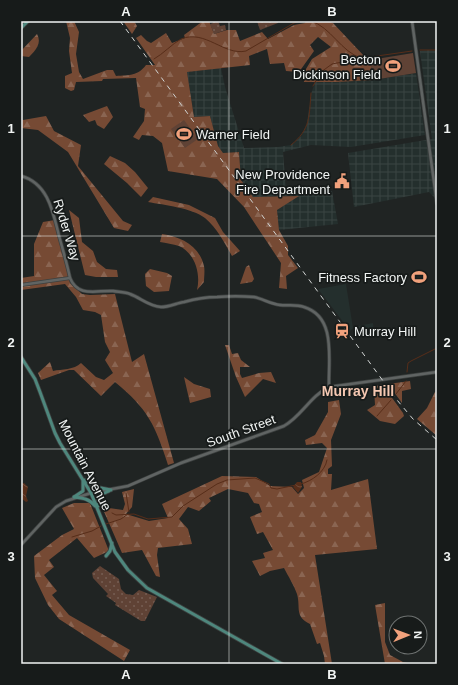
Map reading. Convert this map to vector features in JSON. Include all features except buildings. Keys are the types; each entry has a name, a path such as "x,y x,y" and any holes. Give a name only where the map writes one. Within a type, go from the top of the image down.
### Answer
{"main road":[{"path":"21,28 28,21"},
{"name":"Mountain Avenue","path":"21,357 35,378 60,443 91,493 123,565 147,588 282,664"},
{"path":"74,497 83,491 83,479 96,486 111,490"},
{"path":"98,511 98,496 111,490"},
{"path":"74,497 89,500 98,511"},
{"path":"106,556 110,551 112,543"}],"street":[{"path":"412,21 437,204"},
{"name":"Ryder Way","path":"21,176 32,180 38,185 50,204 70,278"},
{"path":"21,286 70,278 74,285 82,291 111,291 128,293 155,306 167,306 219,296 254,298 276,304 297,305 307,308 319,316 327,332 329,345 329,387"},
{"name":"South Street","path":"21,545 56,507 74,497 133,484 180,463 284,426 298,416 318,393 329,387 437,372"}],"shaded area":[{"path":"212,21 218,21 220,26 225,25 226,30 214,34 210,24 213,23"},
{"path":"257,21 277,21 278,23 260,30"},
{"path":"420,51 437,51 437,200 429,192 354,207 348,153 432,139"},
{"name":"Becton Dickinson Field","path":"413,53 416,73 373,80 370,60"},
{"path":"221,68 225,87 244,148 291,145 301,136 307,124 311,94 315,82 373,80 416,73 425,135 351,147 311,145 283,152 286,190 293,193 332,191 338,224 279,230 277,210 298,196 253,197 241,180 239,152 223,153 218,146 210,116 194,117 187,72"},
{"name":"Warner Field","path":"184,120 198,139 185,148 171,129"},
{"path":"346,284 353,328 350,331 318,289"},
{"path":"373,323 374,332 363,334 358,326"},
{"path":"100,566 119,579 121,589 126,594 133,595 139,590 157,597 145,621 141,621 115,605 116,603 106,596 108,594 93,578 92,573"}],"green space":[{"path":"66,21 74,21 79,32 76,54 79,72 83,79 107,70 113,70 116,76 133,74 143,69 146,65 155,65 136,38 141,35 151,43 166,33 172,43 185,38 184,35 203,21 209,21 214,34 227,30 236,30 240,41 262,32 268,39 294,25 305,23 306,21 329,21 333,23 365,57 370,60 373,80 304,82 303,74 312,59 331,47 318,37 310,45 314,51 299,72 286,71 284,63 270,64 267,49 249,56 250,65 187,72 194,117 210,116 218,146 223,153 239,152 241,180 253,197 299,196 277,210 279,230 288,246 288,255 298,268 286,276 287,289 279,288 281,263 244,207 217,179 168,171 162,143 153,136 142,135 139,140 133,137 144,121 145,109 140,107 136,78 76,82 74,90 71,91 65,88 65,76 72,73 69,51 70,38"},
{"path":"123,21 134,21 137,26 132,34"},
{"path":"37,34 39,43 36,49 29,57 21,56 21,51"},
{"path":"107,106 113,117 104,129 97,125 95,120 89,122 83,115"},
{"path":"46,116 54,131 81,145 78,166 123,221 132,225 128,231 114,228 68,152 38,130 21,128 21,119 23,120"},
{"path":"110,156 125,163 135,172 148,188 141,197 104,164"},
{"path":"153,197 189,205 215,218 223,232 240,251 232,256 213,226 205,218 178,207 148,202"},
{"path":"69,210 79,218 82,242 93,251 97,262 106,269 117,270 118,277 96,277 85,275"},
{"path":"55,220 70,283 82,294 115,294 132,362 144,354 174,463 168,465 154,428 143,410 115,382 101,396 74,370 69,370 41,380 38,373 50,362 53,371 71,368 81,363 96,377 104,380 113,373 105,360 110,352 105,342 101,315 95,312 83,310 76,297 65,284 21,290 21,278 34,276 34,244 43,222"},
{"path":"162,234 176,237 188,243 194,247 202,259 204,266 204,282 197,290 198,277 196,265 193,259 185,249 172,244 160,242"},
{"path":"249,265 254,279 252,282 240,284 246,267"},
{"path":"150,269 167,273 172,276 169,291 154,292 146,286 145,274"},
{"path":"225,345 229,345 232,354 238,353 241,360 250,367 240,367 240,374 242,378 259,373 271,372 276,383 263,379 245,397 236,377"},
{"path":"184,377 194,384 210,389 211,397 190,403"},
{"path":"410,381 411,389 402,391 402,403 388,384"},
{"path":"382,384 404,416 395,424 380,421 367,410 375,405 374,387"},
{"path":"437,391 437,436 417,419 427,408 435,392"},
{"path":"339,400 341,414 331,440 332,466 328,469 328,474 332,474 331,490 368,479 377,549 315,555 332,664 325,664 320,643 317,644 310,624 300,615 297,594 284,568 270,571 260,576 252,561 265,558 263,553 273,550 263,532 257,534 250,517 262,512 259,504 254,503 248,493 228,489 209,498 211,501 199,511 188,507 179,519 188,529 192,544 158,548 157,555 160,577 156,576 142,550 122,553 102,507 123,510 125,504 122,492 134,489 132,507 126,514 149,521 168,518 162,504 222,476 256,477 270,486 292,487 298,494 304,488 302,480 319,472 327,448 322,443 306,445 305,440 315,435 328,412 328,402"},
{"path":"74,503 90,503 109,551 94,558 77,538 49,560 54,567 44,575 57,591 52,595 69,615 130,650 124,661 59,619 48,605 35,578 34,556 62,535 74,529 62,508"},
{"path":"385,603 385,642 388,655 403,662 412,664 385,664 375,605"}],"water":[{"path":"297,482 301,482 302,487 298,493 293,487"},
{"path":"24,483 28,487 26,496 28,501 26,502 21,498 21,484"}],"waterway":[{"path":"154,59 181,39 190,37 198,37 230,50 238,52 246,51 300,21"},
{"path":"311,21 324,28 348,51 361,58"},
{"path":"420,50 437,50"},
{"path":"313,86 321,72 332,64 412,51"},
{"path":"291,145 298,139 306,128 311,93"},
{"path":"407,372 408,363 437,348"},
{"path":"396,394 406,381"},
{"path":"377,416 391,400"},
{"path":"301,484 309,481 321,472 327,460"},
{"path":"112,513 116,515 134,514 148,519 172,517 183,506 217,484 227,480 255,478 269,484 271,488 277,489 296,485"},
{"path":"126,493 129,512"},
{"path":"106,524 121,519 128,514"},
{"path":"72,537 92,531 101,526"}],"railway":[{"path":"120,21 397,400 413,419 437,440"}],"place":[{"name":"Becton Dickinson Field","path":"393,66"},
{"name":"Warner Field","path":"184,134"},
{"name":"New Providence Fire Department","path":"342,181"},
{"name":"Fitness Factory","path":"419,277"},
{"name":"Murray Hill","path":"342,331"}],"district":[{"name":"Murray Hill","path":"358,391"}]}
